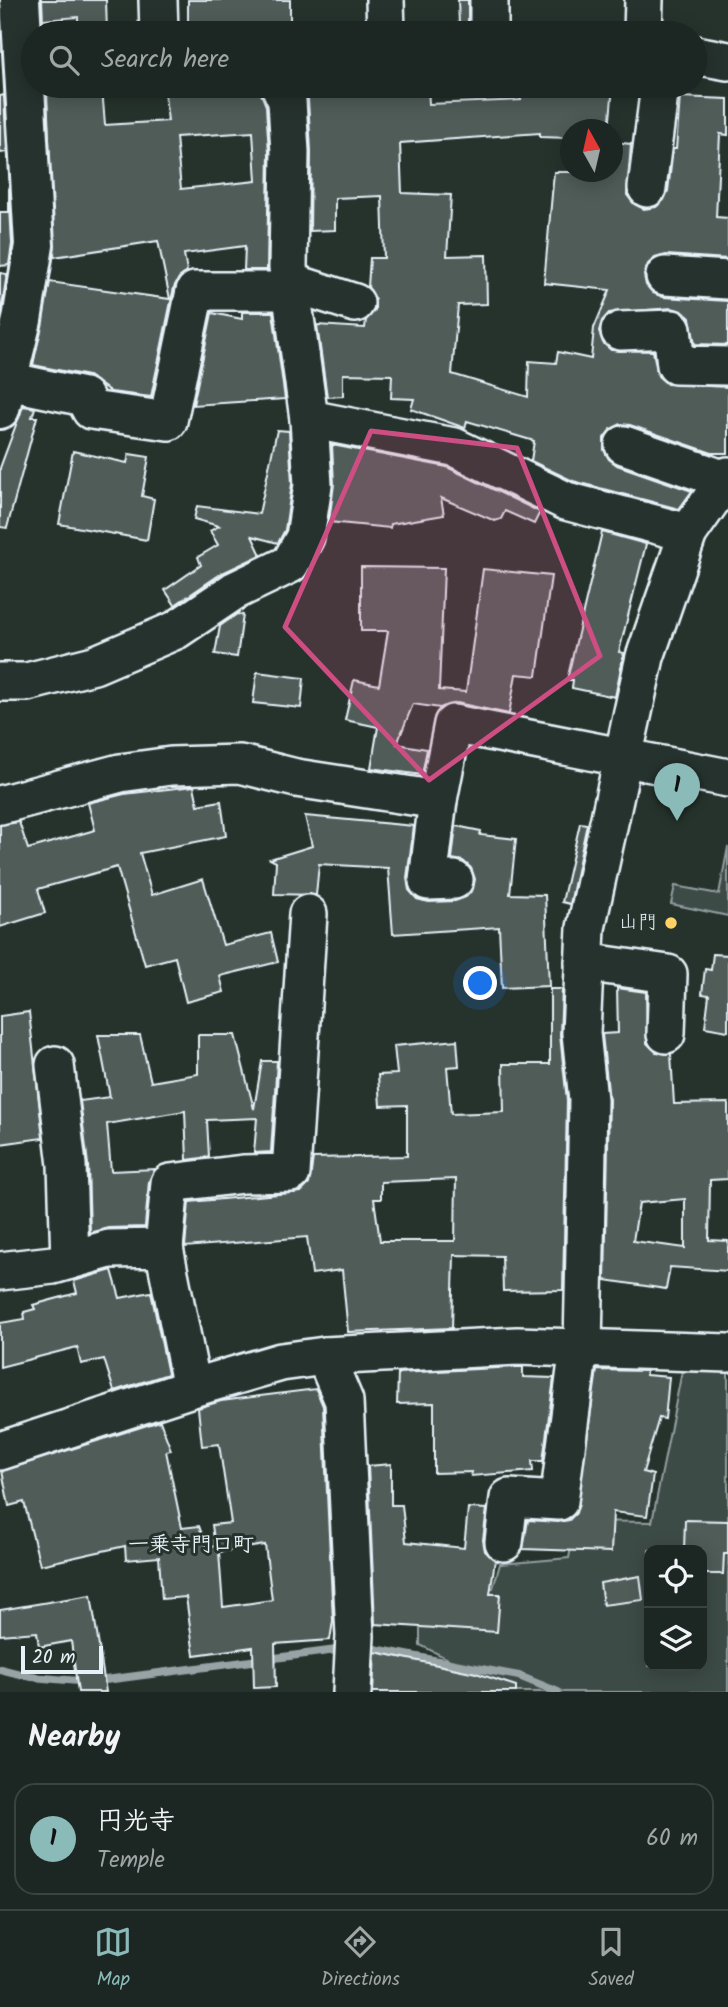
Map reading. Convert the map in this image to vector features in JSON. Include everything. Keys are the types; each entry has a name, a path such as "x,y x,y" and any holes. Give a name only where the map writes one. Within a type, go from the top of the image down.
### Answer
{"main road":[{"path":"20,0 21,81"},
{"path":"4,395 22,320 34,245 22,98"}],"street":[{"path":"158,0 159,21"},
{"path":"385,0 386,21"},
{"path":"489,0 489,21"},
{"path":"643,21 644,0"},
{"path":"707,57 728,61"},
{"path":"0,682 27,681 94,665 176,631 234,591 290,564 305,537 313,485 308,441 309,419 290,286 290,152 286,98"},
{"path":"647,188 658,98"},
{"path":"665,276 728,280"},
{"path":"4,395 83,397 91,410 168,421 195,291 290,286 355,303"},
{"path":"620,331 672,329 676,365 728,366"},
{"path":"309,419 454,447 566,501 688,533"},
{"path":"504,1542 509,1498 559,1501 581,1347 587,1100 581,1033 586,928 645,657 688,533 727,478 624,445"},
{"path":"431,881 438,800 453,724 728,778"},
{"path":"0,805 120,773 171,766 240,764 296,778 438,800"},
{"path":"192,1388 164,1248 170,1183 243,1174 291,1173 308,914"},
{"path":"584,962 668,974 666,1034"},
{"path":"55,1065 67,1165 70,1260"},
{"path":"0,1271 70,1260 109,1249 164,1248"},
{"path":"0,1451 192,1388 281,1362 325,1356 423,1349 581,1347 728,1353"},
{"path":"325,1356 344,1401 355,1646 352,1692"}],"highlighted area":[{"path":"371,431 517,448 600,656 429,780 285,627"}],"shaded area":[{"path":"728,847 728,916 671,904 675,886 719,894"},
{"path":"684,1361 728,1363 728,1692 514,1692 420,1645 420,1581 493,1588 500,1564 569,1558 576,1521 652,1522"}],"building":[{"path":"42,0 106,0 107,21 78,21 78,17 43,20"},
{"path":"188,0 290,0 290,21 188,21"},
{"path":"458,0 468,0 468,21 459,21"},
{"path":"4,95 7,152 0,153 0,96"},
{"path":"47,98 103,98 105,125 168,121 165,98 263,98 266,106 269,152 267,270 244,270 245,246 184,254 187,272 179,278 174,287 151,397 111,392 88,376 33,365 50,282 170,299 158,241 54,257","holes":["253,132 256,181 181,189 176,137"]},
{"path":"307,98 429,98 429,104 521,98 612,98 610,119 560,119 560,138 540,137 540,133 400,143 402,193 451,195 447,256 486,255 487,304 458,305 452,374 528,397 529,361 556,363 558,352 591,359 594,328 610,290 544,283 554,172 560,172 560,182 623,182 623,143 631,144 627,195 634,204 644,209 656,207 664,200 668,191 673,149 676,149 680,98 728,99 728,135 720,134 716,217 728,218 728,259 666,255 655,258 648,264 644,275 646,285 653,293 663,297 728,301 728,345 695,344 690,318 682,311 672,308 609,313 602,321 599,331 603,343 611,350 653,351 658,376 667,384 728,387 728,453 712,453 630,425 621,424 611,429 604,438 604,450 609,459 617,465 692,491 679,509 573,481 531,461 534,441 467,421 465,428 411,409 414,399 391,398 392,375 343,374 343,396 327,397 317,325 365,328 366,320 375,310 375,298 368,287 370,258 384,258 382,196 335,198 335,230 310,231 311,151"},
{"path":"9,188 12,244 9,265 0,266 0,212 9,212"},
{"path":"0,273 7,274 0,318"},
{"path":"242,312 273,312 285,399 193,405 212,313 242,319"},
{"path":"23,406 35,408 32,417 37,417 7,528 0,527 0,468"},
{"path":"277,430 289,431 292,484 285,530 278,543 252,536 261,555 222,573 175,605 165,590 201,565 198,557 218,545 210,531 219,526 194,519 197,506 259,514"},
{"path":"332,445 447,467 540,512 534,524 505,511 501,519 495,521 441,498 444,515 391,524 390,528 329,522 334,484"},
{"path":"73,451 127,463 129,454 149,457 142,496 154,499 147,540 59,524"},
{"path":"602,532 646,544 619,652 624,653 615,697 572,688 573,680 567,680"},
{"path":"361,567 444,568 439,690 466,692 483,569 551,576 537,676 516,674 509,714 457,703 440,708 413,704 397,744 427,749 422,775 371,768 378,727 345,720 354,680 379,685 388,631 361,631"},
{"path":"237,614 243,615 237,657 215,654 220,626"},
{"path":"257,672 304,678 301,708 253,703"},
{"path":"194,786 198,805 221,801 226,836 140,853 152,895 203,879 223,945 271,933 278,962 220,976 224,992 186,1002 175,957 145,965 117,867 38,889 45,913 0,927 0,825 19,822 28,849 95,830 88,803 124,794"},
{"path":"305,816 414,826 407,878 409,890 417,899 429,902 455,901 466,897 473,889 475,879 471,868 463,861 452,859 456,826 481,831 480,835 516,839 510,894 545,895 549,986 502,988 499,927 393,934 388,868 319,864 316,895 274,894 276,862 270,859 312,846"},
{"path":"580,823 587,824 570,904 562,902"},
{"path":"713,954 728,955 728,1031 705,1027 709,995 702,994 705,969 711,970"},
{"path":"617,988 646,992 647,1043 656,1052 671,1054 674,1104 728,1103 728,1179 710,1180 709,1240 728,1241 728,1271 670,1267 666,1289 605,1280 609,1100 602,1034 618,1033","holes":["685,1199 685,1248 633,1241 639,1203"]},
{"path":"550,989 562,989 560,1035 567,1101 563,1290 503,1291 502,1256 454,1255 452,1328 348,1332 342,1270 312,1274 307,1237 185,1247 189,1202 301,1192 309,1184 313,1158 407,1156 407,1105 380,1106 378,1075 397,1074 394,1046 457,1040 459,1066 447,1067 451,1114 504,1112 503,1064 550,1064","holes":["456,1179 455,1241 380,1241 374,1199 381,1199 381,1182"]},
{"path":"29,1012 43,1138 0,1144 0,1016"},
{"path":"98,1035 140,1035 151,1082 198,1074 198,1035 235,1035 254,1109 262,1061 277,1061 271,1152 254,1153 257,1118 207,1120 209,1157 187,1160 185,1111 107,1124 111,1171 155,1169 149,1181 145,1227 108,1228 90,1233 88,1164 80,1101 110,1097"},
{"path":"112,1270 120,1298 151,1292 168,1374 114,1391 104,1359 81,1364 77,1347 0,1367 0,1323 25,1319 24,1312 35,1309 33,1305 77,1293 74,1281"},
{"path":"523,1367 523,1377 554,1378 543,1461 532,1461 533,1471 471,1476 472,1472 434,1473 434,1403 397,1404 398,1373"},
{"path":"597,1370 646,1371 646,1375 669,1377 665,1419 659,1418 643,1472 653,1475 647,1516 613,1512 611,1552 523,1549 528,1520 558,1522 569,1520 576,1513"},
{"path":"316,1389 323,1406 333,1621 330,1640 275,1644 276,1687 254,1688 253,1647 194,1655 186,1597 162,1599 159,1557 126,1560 125,1546 40,1565 24,1502 9,1506 2,1471 160,1421 171,1450 166,1451 182,1528 199,1526 207,1548 215,1546 212,1525 231,1523 219,1444 202,1446 198,1408 221,1401","holes":["265,1545 272,1600 223,1607 219,1552"]},
{"path":"391,1464 391,1505 402,1505 406,1542 464,1548 468,1508 487,1509 483,1540 485,1551 495,1560 490,1594 500,1594 497,1632 375,1624 368,1466"},
{"path":"685,1520 728,1521 728,1554 724,1554 723,1574 707,1574 707,1545 684,1545"},
{"path":"640,1576 643,1600 603,1605 600,1583"},
{"path":"91,1595 106,1692 78,1692 71,1641 39,1647 37,1632 0,1635 0,1610"},
{"path":"375,1652 476,1673 516,1686 516,1692 373,1692"}],"waterway":[{"path":"364,1647 519,1676 558,1692"},
{"path":"0,1669 32,1677 90,1682 344,1649"}],"place":[{"name":"円光寺","path":"677,821"},
{"name":"山門","path":"671,923"}],"district":[{"name":"一乗寺門口町","path":"191,1545"}]}
